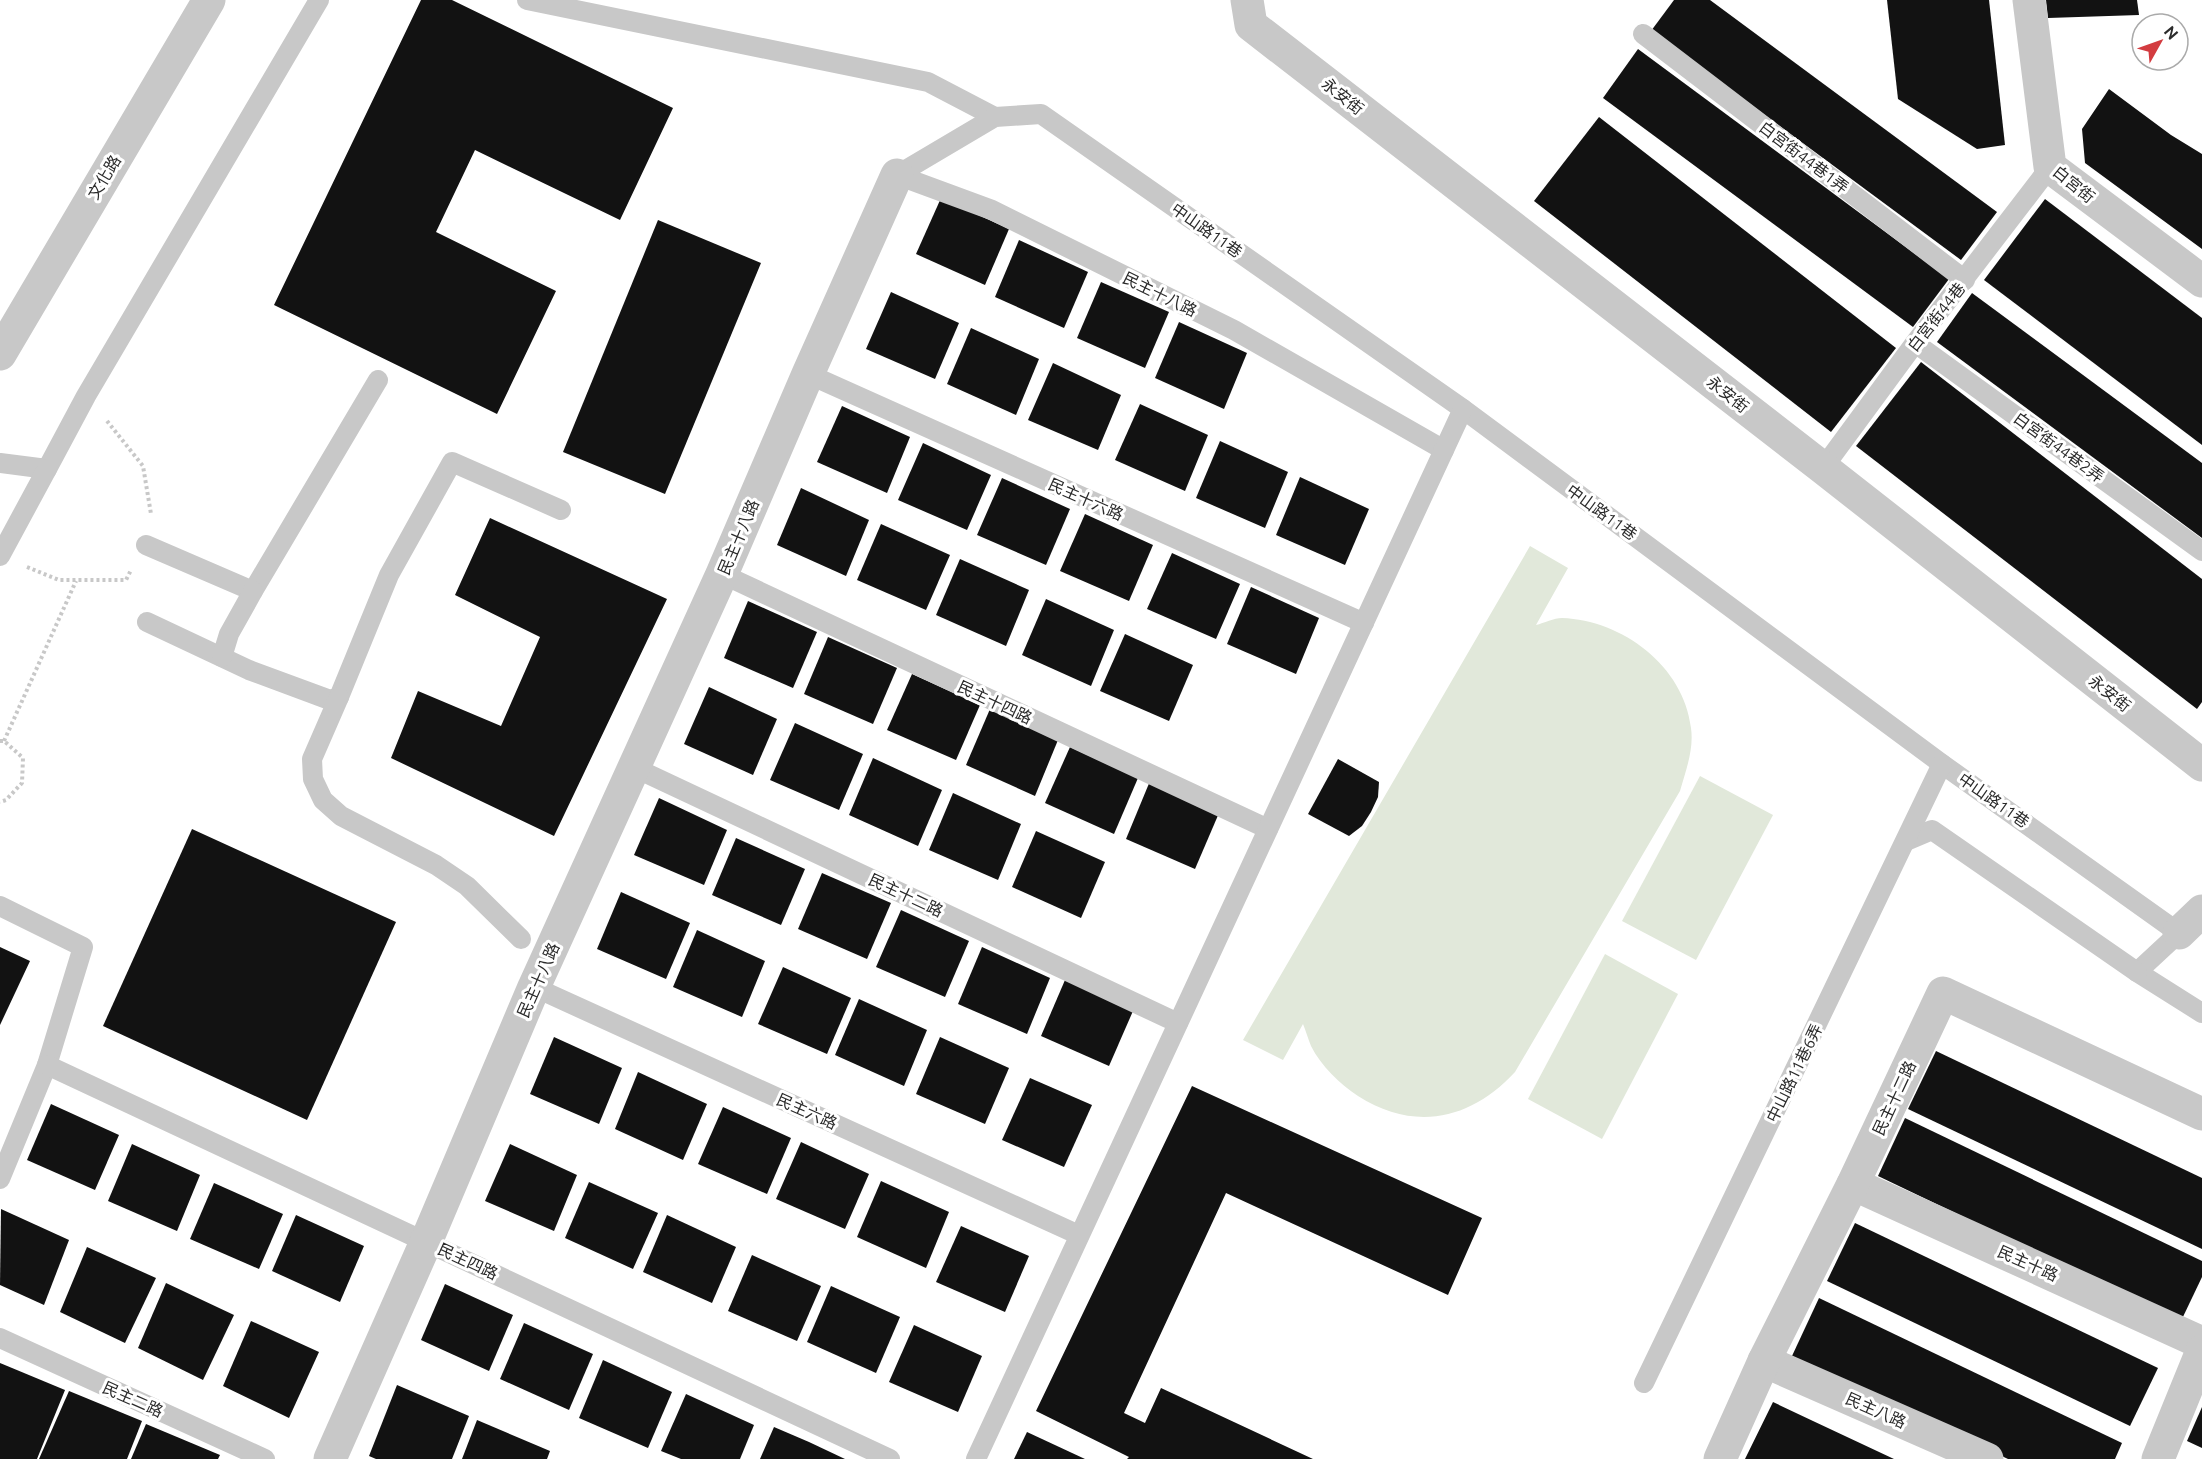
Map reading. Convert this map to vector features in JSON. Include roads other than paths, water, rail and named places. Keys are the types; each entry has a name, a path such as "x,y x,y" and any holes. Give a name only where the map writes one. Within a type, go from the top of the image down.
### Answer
{"street":[{"name":"文化路","path":"0,354 209,0"},
{"name":"白宮街","path":"2029,0 2050,167 2202,281"},
{"name":"永安街","path":"1249,12 1823,468 2202,765"},
{"name":"民主十八路","path":"330,1459 426,1242 534,987 722,574 897,175"},
{"name":"民主十二路","path":"1720,1459 1764,1361 1853,1184 1943,993 2202,1114"},
{"name":"民主十路","path":"1853,1184 2202,1342"},
{"path":"2158,1459 2202,1351"},
{"name":"民主八路","path":"1764,1361 1987,1459"}],"lane":[{"path":"0,556 86,396 319,0"},
{"path":"527,0 928,82 994,117"},
{"name":"白宮街44巷1弄","path":"1643,34 1965,280"},
{"name":"中山路11巷","path":"897,175 994,117 1041,114 1463,409 1942,764 2191,922 2137,972"},
{"name":"白宮街44巷","path":"1823,468 2050,167"},
{"name":"民主十八路","path":"897,175 992,210 1234,330 1444,450"},
{"name":"白宮街44巷2弄","path":"1916,343 2202,551"},
{"name":"民主十六路","path":"808,374 1364,623"},
{"path":"222,657 229,634 253,591 378,380"},
{"path":"976,1459 1463,409"},
{"path":"521,939 467,886 436,865 341,816 322,800 313,779 312,759 389,575 452,462 561,510"},
{"path":"0,463 47,469"},
{"path":"146,545 253,591"},
{"name":"民主十四路","path":"722,574 1268,829"},
{"path":"147,622 249,670 319,697 330,700 339,697"},
{"name":"中山路11巷6弄","path":"1644,1383 1942,764"},
{"name":"民主十二路","path":"633,767 1178,1023"},
{"path":"1906,841 1932,830 2137,972 2202,1013"},
{"path":"0,906 83,947 47,1065 0,1179"},
{"name":"民主六路","path":"534,987 1079,1235"},
{"name":"民主四路","path":"47,1065 890,1459"},
{"name":"民主二路","path":"0,1338 265,1459"}]}
